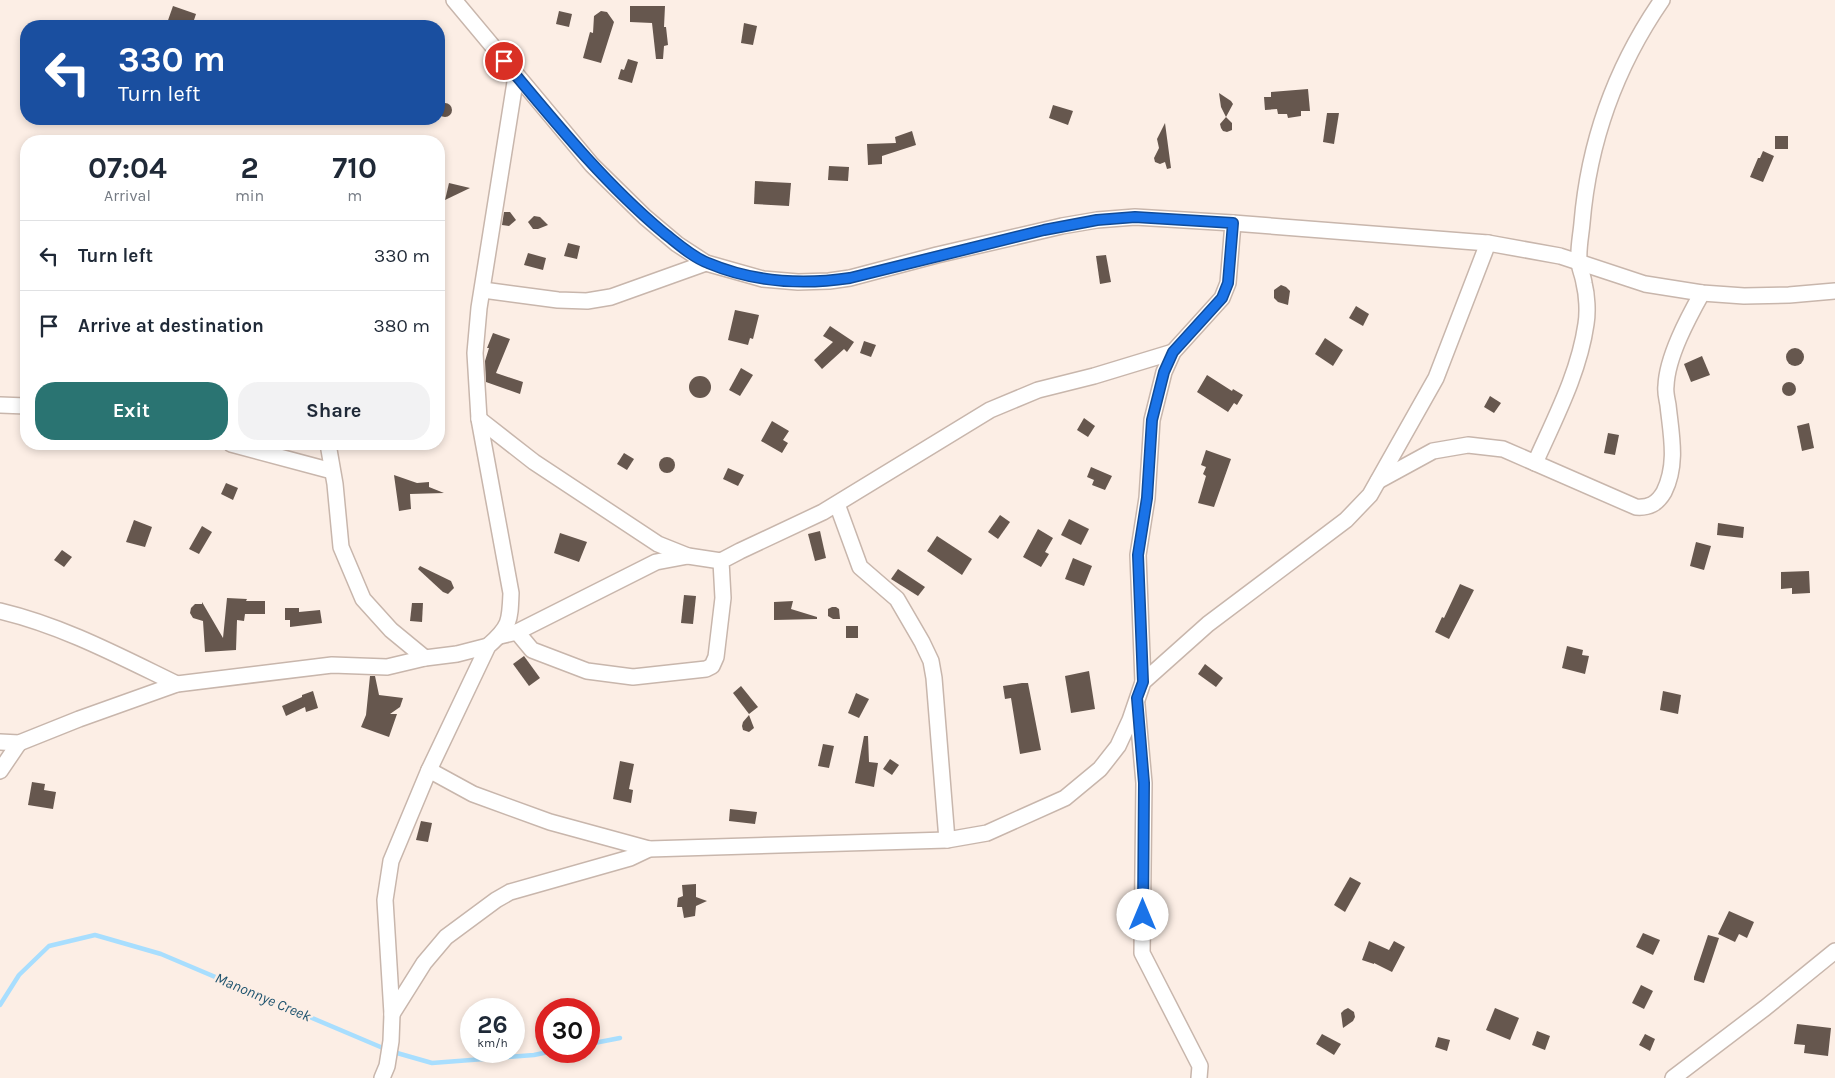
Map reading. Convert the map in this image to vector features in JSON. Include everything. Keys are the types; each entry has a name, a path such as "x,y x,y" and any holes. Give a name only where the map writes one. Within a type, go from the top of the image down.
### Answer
{"street":[{"path":"454,0 592,165 645,217 678,244 706,263 763,279 798,282 850,278 937,255 1062,226 1097,220 1135,217 1488,243 1552,254 1645,284 1702,293 1744,296 1835,291"},
{"path":"1535,463 1565,396 1582,350 1587,321 1584,284 1578,261 1584,199 1596,138 1611,91 1642,28 1662,0"},
{"path":"382,1078 387,1066 392,1041 385,900 391,861 430,770 488,646 500,636 510,619 511,593 479,418 475,353 479,308 516,76"},
{"path":"430,770 473,794 550,822 649,849 947,840 987,833 1065,798 1100,769 1118,746 1143,682 1138,555 1147,498 1152,420 1164,372 1173,352 1222,298 1228,283 1233,223"},
{"path":"1143,682 1208,624 1346,520 1370,495 1436,378 1488,243"},
{"path":"483,290 558,300 587,301 611,296 706,263"},
{"path":"1378,481 1433,451 1468,445 1504,449 1636,507 1646,508 1655,504 1662,496 1672,471 1666,386 1672,357 1690,314 1702,293"},
{"path":"479,418 534,462 658,544 688,556 721,561 837,504 990,410 1038,390 1094,376 1173,352"},
{"path":"0,405 20,406"},
{"path":"253,450 332,471"},
{"path":"329,450 342,547 363,599 391,630 425,658"},
{"path":"837,504 860,567 897,599 931,661 947,840"},
{"path":"500,636 517,632 656,562 688,556"},
{"path":"517,632 532,650 588,671 633,677 706,669 712,666 716,656 723,598 721,561"},
{"path":"0,611 42,622 177,684"},
{"path":"0,742 19,744 87,716 177,684 332,665 387,667 425,658 457,654 488,646"},
{"path":"1137,698 1144,783 1142,953 1200,1066 1199,1078"},
{"path":"0,771 19,744"},
{"path":"392,1014 424,963 446,937 496,900 510,892 630,858 649,849"},
{"path":"1673,1078 1765,1008 1835,951"}],"building":[{"path":"173,6 196,14 194,20 168,20"},
{"path":"630,6 665,6 664,27 666,27 668,45 664,46 663,59 656,59 652,23 630,22"},
{"path":"559,11 572,14 569,27 556,24"},
{"path":"601,11 607,12 614,22 601,63 583,58 590,32 593,33 594,16"},
{"path":"744,23 757,26 753,45 741,43"},
{"path":"628,59 638,62 632,83 618,79 621,69 624,70"},
{"path":"1308,89 1310,111 1301,111 1301,116 1288,118 1287,114 1278,114 1277,109 1265,110 1264,97 1271,97 1271,92"},
{"path":"1219,93 1233,104 1226,117 1221,107"},
{"path":"445,103 450,105 450,115 445,117"},
{"path":"1053,105 1073,111 1068,125 1049,118"},
{"path":"1327,113 1339,113 1334,144 1323,142"},
{"path":"1226,117 1232,123 1232,130 1227,132 1223,131 1220,124"},
{"path":"1165,123 1171,168 1167,169 1165,162 1160,164 1155,162 1154,158 1159,148 1157,139"},
{"path":"912,131 916,145 882,156 882,164 868,165 867,144 896,143 895,137"},
{"path":"1775,136 1788,136 1788,149 1775,149"},
{"path":"1763,151 1774,156 1763,182 1750,177"},
{"path":"829,166 849,167 848,181 828,180"},
{"path":"755,181 791,183 789,206 754,204"},
{"path":"449,183 470,188 445,200"},
{"path":"504,212 510,212 516,220 509,226 502,225"},
{"path":"534,216 540,217 548,225 533,229 528,222"},
{"path":"568,243 580,246 577,259 564,256"},
{"path":"528,253 546,258 543,270 524,265"},
{"path":"1106,255 1111,282 1100,284 1096,256"},
{"path":"1281,285 1290,291 1288,305 1278,302 1274,298 1274,290"},
{"path":"1356,306 1369,314 1363,326 1349,318"},
{"path":"735,310 759,315 753,339 750,338 748,345 728,340"},
{"path":"830,326 854,342 847,352 844,349 822,369 814,360 833,342 823,336"},
{"path":"493,333 510,339 496,373 523,382 520,394 486,382 485,361 489,348 487,348"},
{"path":"1325,338 1343,350 1333,366 1315,354"},
{"path":"864,341 876,345 871,357 860,353"},
{"path":"1795,348 1801,351 1804,357 1801,363 1795,366 1789,363 1786,357 1789,351"},
{"path":"1702,356 1710,375 1691,382 1684,364"},
{"path":"741,368 753,375 740,396 729,390"},
{"path":"1207,375 1232,391 1233,389 1243,395 1237,405 1234,403 1228,412 1197,392"},
{"path":"700,376 708,379 711,387 708,395 700,398 692,395 689,387 692,379"},
{"path":"1786,382 1792,382 1796,389 1792,396 1786,396 1782,392 1782,386"},
{"path":"1490,396 1501,403 1494,413 1484,407"},
{"path":"1084,418 1095,426 1088,437 1077,430"},
{"path":"772,421 789,431 783,440 788,443 782,453 761,441"},
{"path":"1809,423 1814,448 1802,451 1797,426"},
{"path":"1608,433 1619,435 1615,455 1604,453"},
{"path":"1206,450 1231,459 1214,507 1198,503 1206,476 1203,474 1206,467 1201,465"},
{"path":"624,453 634,459 627,470 617,464"},
{"path":"667,457 673,459 675,465 673,471 667,473 661,471 659,465 661,459"},
{"path":"1091,467 1112,476 1105,490 1092,485 1094,480 1087,477"},
{"path":"728,468 744,475 738,486 723,479"},
{"path":"394,475 417,483 429,482 429,487 444,493 410,494 411,509 399,511"},
{"path":"226,483 238,488 233,500 221,494"},
{"path":"1000,515 1010,522 998,539 988,532"},
{"path":"1069,519 1089,529 1081,545 1061,535"},
{"path":"134,520 152,527 145,547 126,542"},
{"path":"1718,523 1744,527 1743,538 1717,535"},
{"path":"202,526 212,532 199,554 189,549"},
{"path":"1038,529 1053,538 1045,552 1049,554 1041,567 1023,557"},
{"path":"820,531 826,558 815,561 808,534"},
{"path":"560,533 587,542 579,562 554,553"},
{"path":"937,536 972,559 962,575 927,551"},
{"path":"1696,542 1711,546 1704,570 1690,566"},
{"path":"62,550 72,557 64,567 54,560"},
{"path":"1073,558 1092,566 1084,586 1065,579"},
{"path":"420,566 451,581 454,588 448,594 443,592 418,569"},
{"path":"898,569 925,587 918,596 891,579"},
{"path":"1809,571 1810,593 1792,594 1792,588 1781,589 1781,572"},
{"path":"1460,584 1474,590 1449,639 1435,632 1442,617 1444,618"},
{"path":"684,595 696,596 693,624 681,623"},
{"path":"227,598 265,601 265,614 245,614 244,621 237,620 236,650 205,652 203,621 193,618 190,613 191,608 195,604 202,604 202,602 223,638"},
{"path":"793,601 791,609 817,617 817,619 774,620 774,602"},
{"path":"412,603 423,603 422,622 410,621"},
{"path":"832,607 839,609 840,619 833,619 828,616 828,609"},
{"path":"285,608 299,608 299,612 320,610 322,623 290,627 290,620 285,620"},
{"path":"846,626 858,626 858,638 846,638"},
{"path":"1567,646 1583,650 1582,655 1589,656 1585,674 1562,668"},
{"path":"524,656 540,678 529,686 513,664"},
{"path":"1205,664 1223,678 1216,687 1198,674"},
{"path":"1089,671 1095,709 1071,713 1065,676"},
{"path":"370,676 375,676 379,695 403,698 400,707 390,714 397,714 389,737 361,727 366,715"},
{"path":"1028,683 1041,750 1020,754 1011,698 1005,699 1003,686"},
{"path":"741,686 758,707 749,714 733,693"},
{"path":"313,691 318,708 306,712 305,707 286,716 282,706"},
{"path":"1663,691 1681,695 1678,714 1660,710"},
{"path":"856,693 869,699 859,718 848,713"},
{"path":"749,715 754,728 749,732 743,730 742,726"},
{"path":"864,736 868,736 869,762 878,763 874,787 855,783"},
{"path":"823,744 834,746 829,768 818,766"},
{"path":"890,759 899,765 892,775 883,769"},
{"path":"620,761 634,764 629,789 633,790 631,803 613,799"},
{"path":"32,782 45,784 44,790 56,792 53,809 28,805"},
{"path":"730,809 757,812 755,824 729,821"},
{"path":"421,821 432,823 428,842 416,840"},
{"path":"1350,877 1361,883 1345,912 1334,905"},
{"path":"696,884 696,897 707,901 696,906 695,916 684,918 682,907 677,907 678,898 683,896 682,885"},
{"path":"1729,911 1754,922 1747,938 1739,934 1735,942 1718,934"},
{"path":"1643,933 1660,940 1653,955 1636,947"},
{"path":"1708,935 1719,938 1704,983 1694,980 1694,977"},
{"path":"1369,941 1389,950 1394,941 1405,947 1392,972 1374,963 1362,960"},
{"path":"1641,985 1653,991 1644,1009 1632,1003"},
{"path":"1348,1008 1354,1012 1355,1017 1353,1021 1343,1028 1341,1013"},
{"path":"1495,1008 1519,1018 1510,1040 1486,1030"},
{"path":"1797,1024 1831,1028 1828,1056 1804,1053 1805,1045 1794,1044"},
{"path":"1537,1031 1550,1036 1545,1050 1532,1045"},
{"path":"1322,1034 1341,1044 1334,1055 1316,1044"},
{"path":"1645,1034 1655,1039 1650,1051 1639,1045"},
{"path":"1438,1037 1450,1040 1447,1051 1435,1047"}],"waterway":[{"name":"Manonnye Creek","path":"0,1005 19,975 49,946 95,935 161,954 390,1051 432,1063 535,1055"},
{"name":"Manonnye Creek","path":"600,1042 620,1038"}],"route":[{"path":"504,61 592,165 645,217 678,244 706,263 763,279 798,282 850,278 937,255 1062,226 1097,220 1135,217 1233,223 1228,283 1222,298 1173,352 1164,372 1152,420 1147,498 1138,555 1143,682 1137,698 1144,783 1143,915"}]}
